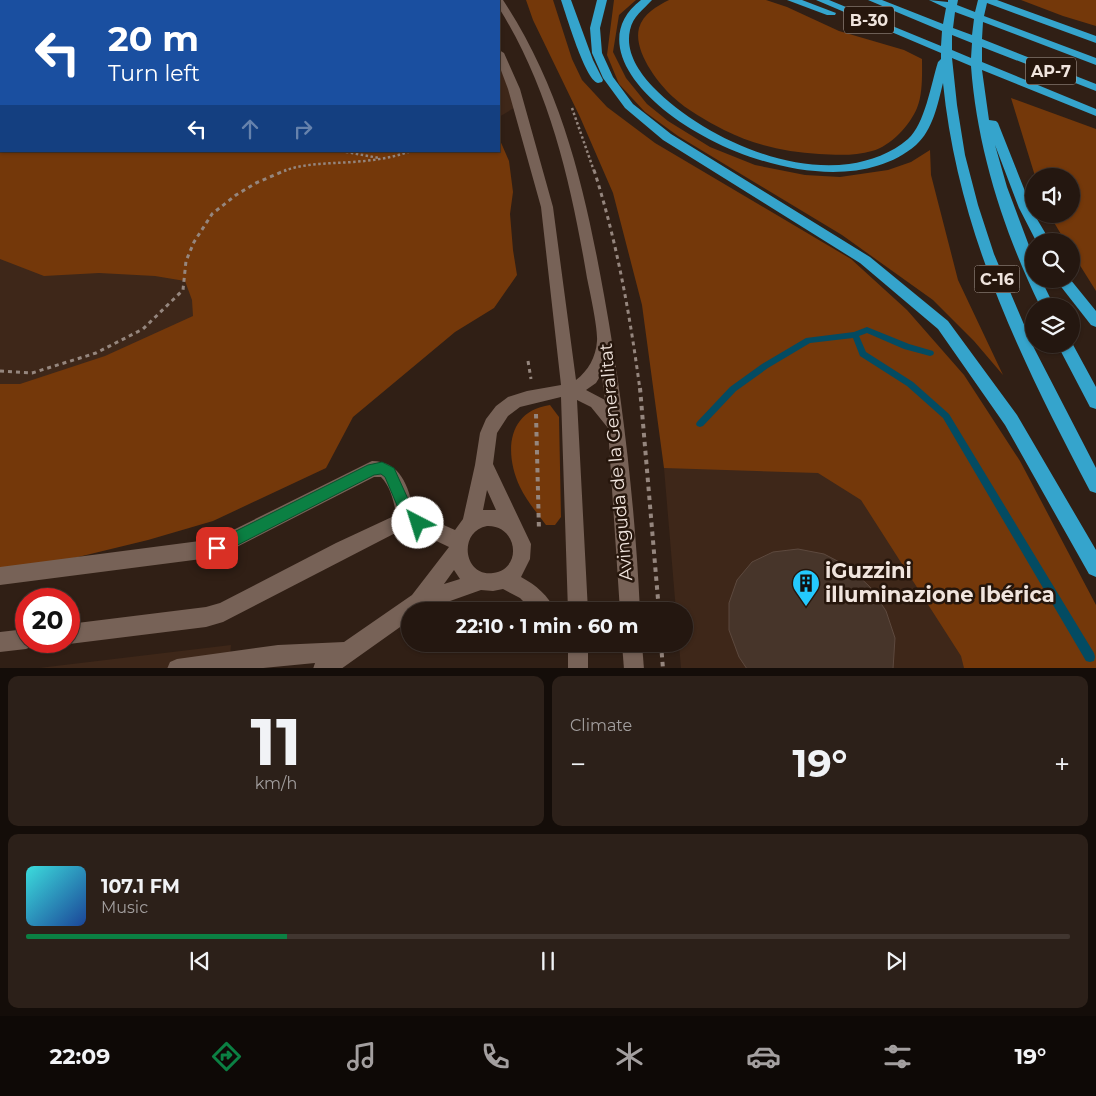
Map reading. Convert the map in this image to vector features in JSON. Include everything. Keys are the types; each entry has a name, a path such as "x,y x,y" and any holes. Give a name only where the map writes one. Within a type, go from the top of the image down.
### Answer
{"highway":[{"path":"566,0 596,77 606,91 632,114 865,260 943,325 1000,404 1096,568"},
{"path":"602,0 595,28 595,41 602,66 608,78 629,106 667,137"},
{"path":"647,0 632,13 626,25 624,42 629,61 644,84 679,117 727,144 762,158 796,166 832,168 863,165 877,162 901,151 919,134 945,57"},
{"path":"792,0 912,38"},
{"name":"B-30","path":"821,0 1096,113"},
{"name":"AP-7","path":"873,0 1096,88"},
{"name":"AP-7","path":"934,0 1096,62"},
{"name":"C-16","path":"953,0 948,18 945,57 955,143 962,175 985,249 1016,324 1046,390 1096,485"},
{"name":"C-16","path":"983,0 977,29 979,88 985,127 1009,214 1025,255"},
{"path":"988,0 1096,40"},
{"path":"979,88 1025,208 1039,233"},
{"path":"1069,288 1096,320"},
{"path":"1070,353 1096,402"}],"street":[{"name":"Avinguda de la Generalitat","path":"500,5 530,53 554,107 579,198 605,340 616,425 629,602"},
{"path":"500,55 514,89 547,207 569,390 578,602"},
{"path":"471,525 484,464 486,443 492,424 506,408 523,397 569,390 589,378 597,367 605,340"},
{"path":"569,390 597,402 616,425"},
{"path":"458,546 458,561 463,570 471,577 481,581 492,582 502,580 520,564 523,554 523,543 519,533 512,525 484,464"},
{"path":"0,576 217,548 372,469 382,468 389,472 406,510 405,517 400,522 343,549 223,612 206,618 80,633"},
{"path":"405,517 458,546"},
{"path":"419,602 458,546 464,532 471,525 491,518 502,520 512,525"},
{"path":"502,580 515,583 537,602"},
{"path":"419,602 481,581"},
{"path":"323,668 401,615"},
{"path":"0,642 15,640"},
{"path":"176,668 278,655 349,652"},
{"path":"633,652 634,668"}],"path":[{"path":"347,152 382,158"},
{"path":"0,371 32,373 96,353 144,329 183,290 186,261 194,242 212,214 256,183 289,169 309,165 382,158 407,152"},
{"path":"528,361 534,394 539,535"},
{"path":"662,652 663,668"}],"shaded area":[{"path":"526,0 553,0 572,59 582,80 607,107 655,143 851,259 907,310 964,375 1020,461 1096,605 1096,668 964,668 961,656 861,500 818,473 664,468 642,305 613,193 580,117 533,20"},
{"path":"614,0 636,0 619,15 613,52 626,78 647,104 668,121 710,147 755,165 805,175 840,177 888,170 911,162 930,150 931,175 958,280 1003,375 974,341 933,300 842,235 678,136 645,112 619,84 607,55"},
{"path":"669,0 766,0 787,7 839,31 904,50 922,59 921,90 914,115 905,128 886,145 859,154 832,155 794,152 759,144 724,130 679,102 661,84 643,56 638,37 641,23 651,11"},
{"path":"1021,0 1096,0 1096,26 1063,16"},
{"path":"500,56 519,105 500,116"},
{"path":"1011,98 1096,129 1096,291 1080,265 1080,233 1060,233 1054,223 1080,223 1080,168 1033,168"},
{"path":"500,140 509,161 513,192 510,214 517,275 494,308 455,332 353,417 326,468 213,521 148,540 0,576 0,384 20,384 105,356 193,316 192,300 185,281 155,276 99,273 44,276 0,259 0,152 500,152"},
{"path":"0,152 441,152 207,321 0,396"},
{"path":"550,405 559,417 561,517 555,525 546,525 522,492 515,474 511,448 517,425 525,416 536,409"},
{"path":"664,468 907,468 977,668 681,668 680,652 693,652 693,602 675,602"},
{"path":"231,645 229,668 39,668"}],"building":[{"name":"iGuzzini illuminazione Ibérica","path":"798,549 824,554 849,567 870,587 886,611 895,638 893,668 746,668 739,657 729,630 729,603 737,580 752,562 773,552"}],"waterway":[{"path":"855,335 867,330 907,347 930,353"},
{"path":"700,424 733,389 765,366 809,340 855,335"},
{"path":"855,335 863,354 910,384 946,416 1090,657"}],"place":[{"name":"iGuzzini illuminazione Ibérica","path":"806,607"}],"route":[{"path":"217,548 372,469 382,468 389,472 406,510 405,517 418,523"}]}
